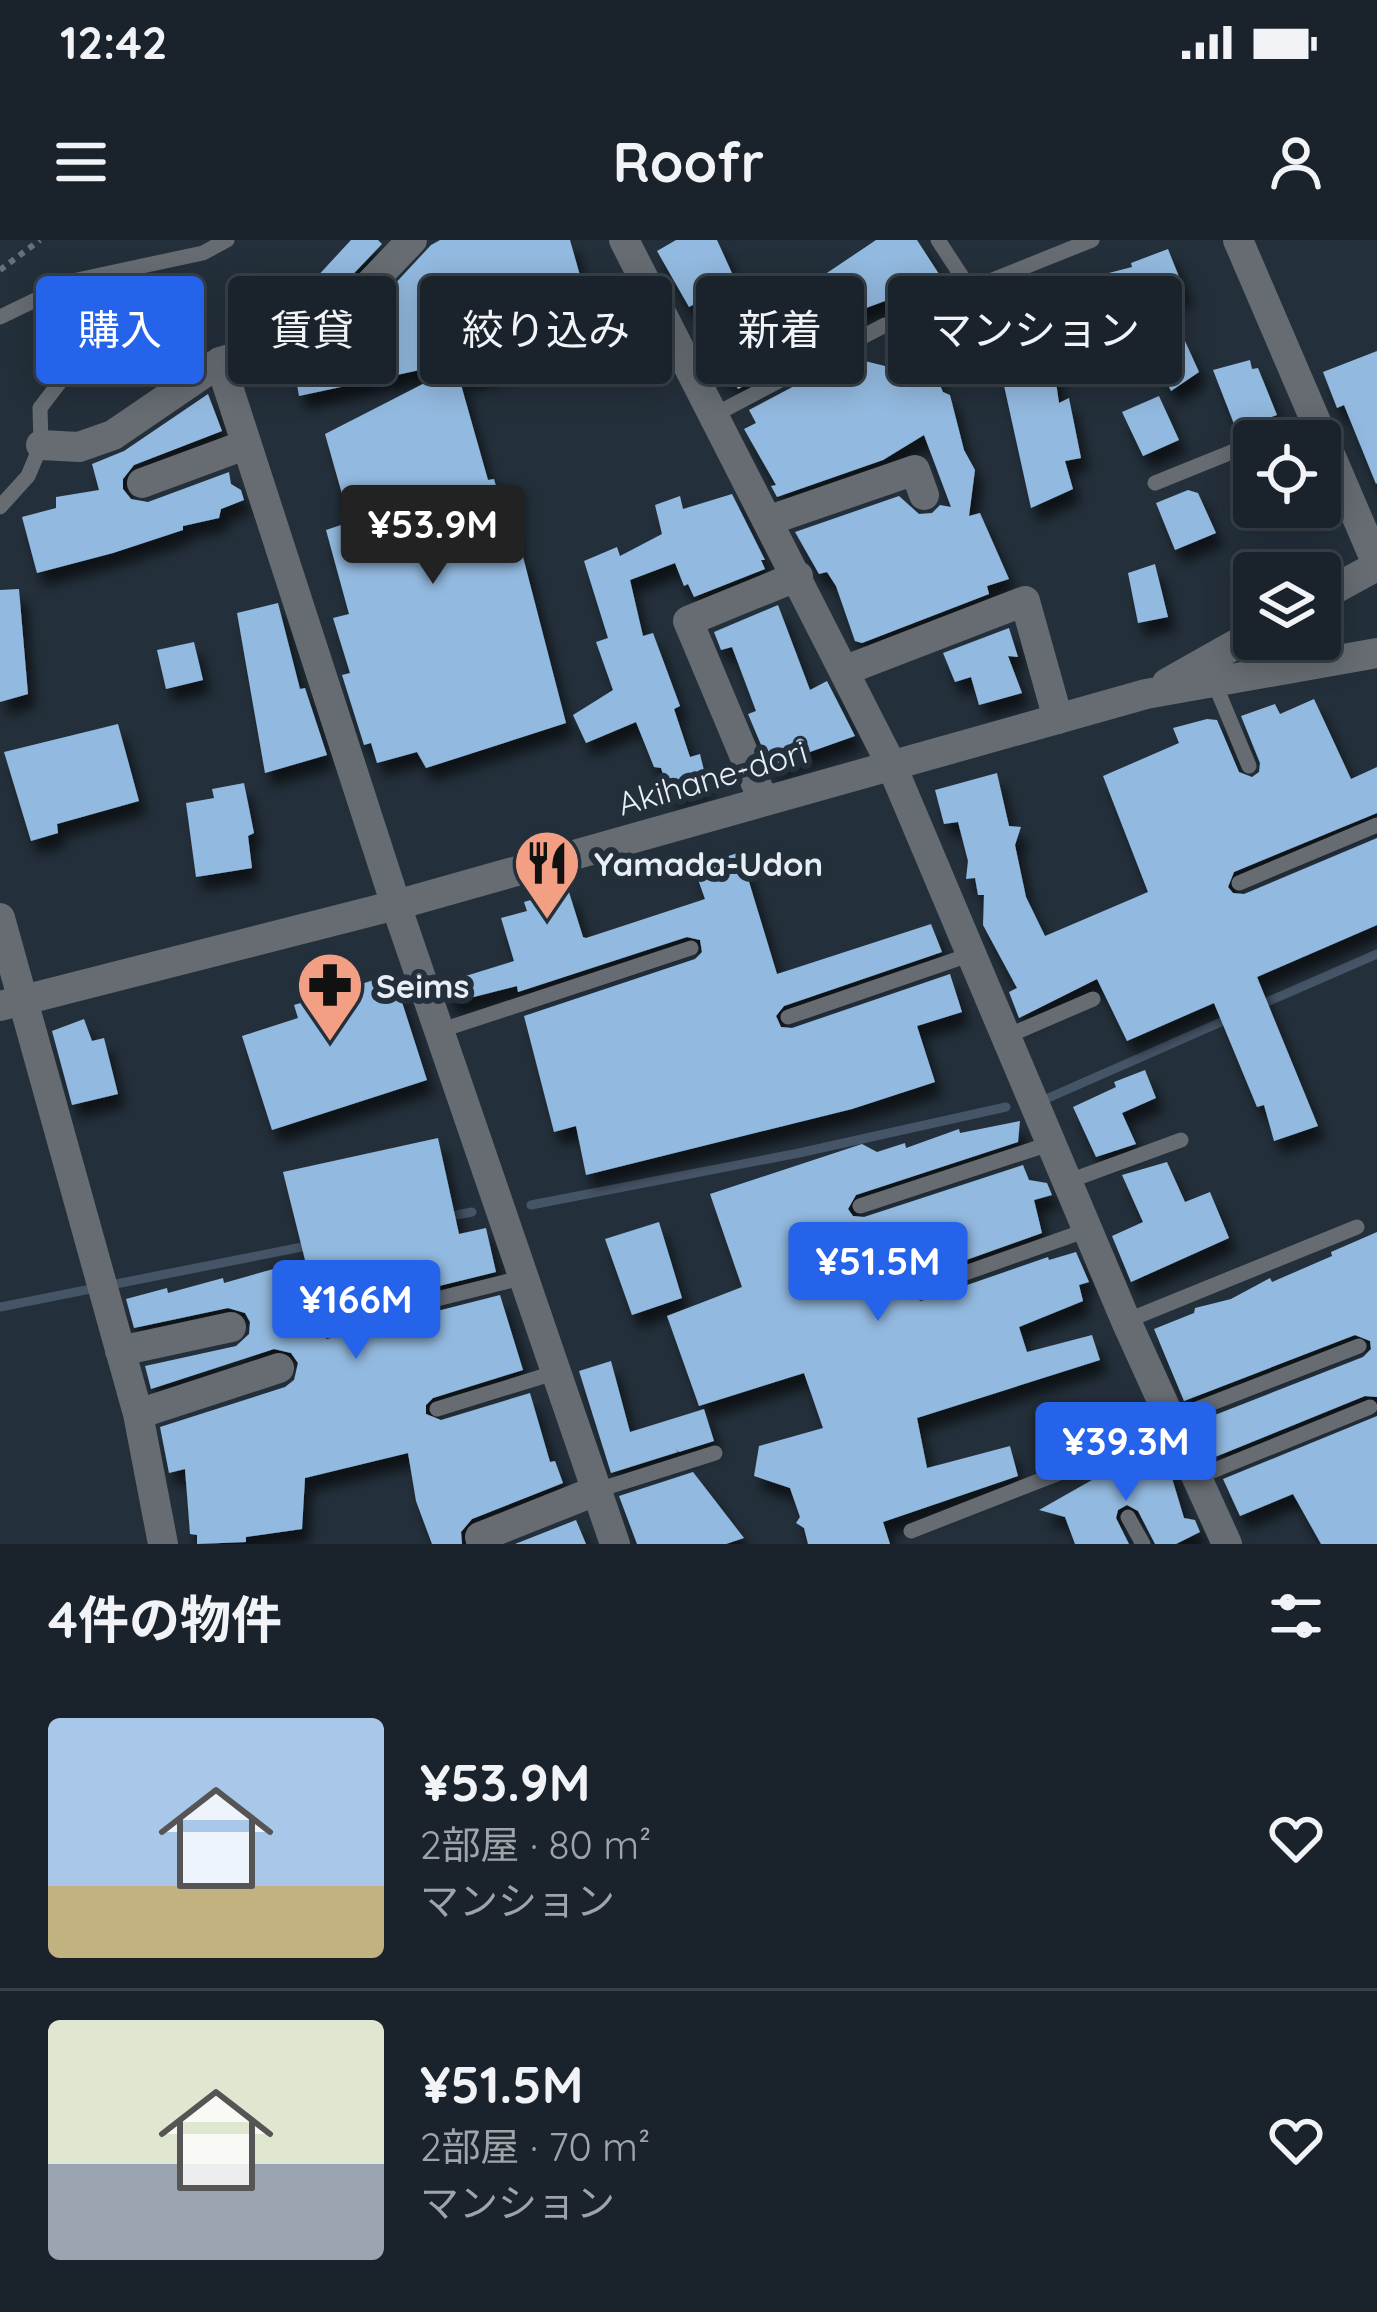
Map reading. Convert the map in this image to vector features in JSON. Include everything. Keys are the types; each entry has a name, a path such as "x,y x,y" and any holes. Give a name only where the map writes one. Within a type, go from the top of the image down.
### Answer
{"street":[{"path":"40,445 79,447 112,435 220,362 324,332 412,240"},
{"path":"624,240 891,764 1219,1542"},
{"path":"1238,240 1377,565 1341,586"},
{"path":"220,362 395,905 615,1544"},
{"path":"142,483 244,445"},
{"path":"770,520 915,470 924,495"},
{"path":"763,800 688,621 798,576"},
{"path":"846,670 1024,602 1058,719"},
{"path":"1146,694 1233,646"},
{"name":"Akihane-dori","path":"11,1003 395,905 1146,694 1377,653"},
{"path":"0,918 11,1003 138,1414 164,1544"},
{"path":"120,1351 231,1327"},
{"path":"138,1414 279,1368"},
{"path":"482,1544 480,1537 598,1490"}],"lane":[{"path":"0,316 76,280 203,253 227,240"},
{"path":"938,240 970,289 1092,240"},
{"path":"0,507 28,476 40,445 40,408 122,301 128,269"},
{"path":"716,414 885,326"},
{"path":"1155,483 1233,452"},
{"path":"1214,682 1249,766"},
{"path":"1239,884 1377,825"},
{"path":"439,1031 691,948"},
{"path":"788,1017 969,955"},
{"path":"1005,1037 1093,999"},
{"path":"1069,1181 1181,1140"},
{"path":"860,1206 1052,1143"},
{"path":"1126,1321 1357,1227"},
{"path":"917,1290 1090,1229"},
{"path":"324,1327 525,1277"},
{"path":"911,1532 1359,1346"},
{"path":"437,1409 557,1372"},
{"path":"1195,1478 1370,1407"},
{"path":"598,1490 715,1453"},
{"path":"1128,1517 1143,1544"}],"path":[{"path":"0,270 40,240"}],"building":[{"path":"351,240 382,244 351,276 318,276"},
{"path":"440,240 570,240 580,276 420,276 420,370 396,375 396,283"},
{"path":"676,240 717,240 733,276 696,276 696,303 689,307 657,251"},
{"path":"876,240 917,240 940,276 888,276 888,300 864,309 864,276 822,276"},
{"path":"1168,249 1179,276 1097,276 1132,267 1131,263"},
{"path":"1182,343 1199,372 1182,384"},
{"path":"1377,351 1376,484 1344,405 1337,408 1323,372"},
{"path":"1250,360 1252,369 1258,368 1277,415 1233,421 1213,370"},
{"path":"864,361 885,366 888,384 939,384 950,395 964,450 975,470 969,516 980,513 1009,579 987,586 989,594 862,643 855,641 836,586 827,572 819,574 795,532 899,496 919,514 932,513 940,505 951,507 924,435 883,460 777,497 771,486 776,485 744,429 756,423 749,410 798,384 864,384"},
{"path":"297,384 355,384 299,396"},
{"path":"423,384 461,384 488,480 494,479 516,556 522,553 566,723 426,768 417,752 377,763 371,743 364,745 342,675 350,673 333,618 349,614 326,530 350,522 325,434"},
{"path":"1004,384 1056,384 1059,403 1069,398 1081,458 1065,461 1073,489 1031,508"},
{"path":"208,394 222,431 134,465 123,479 123,489 131,499 148,502 229,472 231,484 241,490 244,500 221,509 219,518 37,573 22,517 56,508 56,497 99,490 92,464 124,451"},
{"path":"1159,396 1179,440 1143,456 1122,412"},
{"path":"1188,490 1198,493 1216,533 1175,550 1156,503"},
{"path":"732,494 765,560 761,560 765,569 694,597 675,563 630,580 643,636 653,633 680,706 674,709 690,757 700,754 707,783 669,793 636,722 586,743 573,715 613,690 596,642 608,638 584,561 617,547 620,556 662,534 655,505 680,496 683,509"},
{"path":"1155,564 1168,617 1138,623 1128,573"},
{"path":"19,589 28,694 0,702 0,590"},
{"path":"278,603 300,689 305,688 327,755 265,773 237,613"},
{"path":"778,605 810,690 827,681 855,736 770,766 748,714 756,711 732,647 721,650 714,632"},
{"path":"1009,628 1018,657 1008,656 1022,693 979,705 971,677 955,682 943,653"},
{"path":"194,642 203,680 166,689 157,650"},
{"path":"1314,699 1351,779 1377,767 1377,813 1234,872 1228,887 1244,894 1377,838 1377,925 1257,977 1318,1126 1274,1141 1264,1105 1257,1107 1214,1003 1127,1041 1097,979 1019,1018 1009,992 1017,988 983,925 984,895 978,895 975,878 966,879 968,861 958,822 944,824 935,790 997,773 1009,826 1021,827 1015,845 1026,897 1045,936 1148,892 1103,776 1179,743 1173,728 1207,719 1217,720 1239,772 1252,777 1260,763 1241,716 1275,704 1280,714"},
{"path":"118,724 139,801 57,824 58,833 31,841 4,752"},
{"path":"244,783 254,833 248,836 252,868 196,877 186,803 214,798 212,789"},
{"path":"740,852 777,974 931,924 942,952 784,1006 776,1016 781,1027 792,1028 950,974 962,1012 917,1026 935,1082 852,1109 586,1175 576,1126 554,1132 524,1016 695,959 702,952 700,940 687,937 518,992 517,986 450,1003 443,983 514,961 501,918 527,911 524,902 568,889 586,938 705,899 694,868"},
{"path":"393,974 427,1080 272,1130 242,1036 298,1018 294,1005"},
{"path":"84,1019 92,1041 104,1038 118,1094 72,1105 52,1031"},
{"path":"1145,1070 1156,1098 1122,1113 1136,1144 1096,1157 1073,1107"},
{"path":"1020,1121 1018,1142 856,1195 848,1209 853,1216 864,1217 1023,1165 1029,1180 1047,1183 1052,1195 1034,1200 1042,1233 913,1279 906,1295 921,1301 1048,1257 1076,1252 1089,1282 1079,1285 1083,1301 1019,1327 1027,1352 1092,1335 1100,1360 917,1418 927,1468 1010,1446 1018,1476 883,1522 890,1544 808,1544 804,1528 796,1523 800,1517 790,1488 754,1476 759,1446 823,1428 804,1373 699,1406 667,1316 742,1287 710,1194 862,1144 877,1152 905,1143 906,1148 959,1129 960,1133"},
{"path":"438,1138 459,1234 486,1228 496,1272 321,1315 313,1331 327,1339 500,1295 523,1370 433,1398 426,1405 426,1414 441,1420 530,1393 550,1462 555,1461 563,1483 472,1519 461,1532 462,1544 432,1544 416,1501 408,1453 305,1478 302,1529 246,1537 246,1542 197,1544 197,1535 190,1534 185,1469 169,1473 160,1427 285,1387 294,1380 298,1363 291,1353 274,1349 151,1389 145,1366 236,1346 249,1334 250,1322 245,1313 228,1308 134,1328 126,1299 223,1278 224,1283 305,1260 283,1172"},
{"path":"1167,1162 1185,1202 1210,1192 1229,1238 1131,1282 1112,1236 1143,1222 1122,1175"},
{"path":"659,1222 682,1298 632,1315 605,1239"},
{"path":"1377,1232 1377,1397 1365,1396 1215,1457 1202,1420 1363,1357 1371,1349 1370,1341 1355,1335 1184,1401 1154,1329 1194,1313 1195,1308 1231,1299 1270,1278 1272,1282 1332,1256 1331,1252"},
{"path":"611,1361 630,1432 704,1409 714,1441 679,1452 675,1449 678,1452 611,1473 579,1371"},
{"path":"1377,1416 1377,1544 1321,1544 1293,1494 1240,1516 1223,1479"},
{"path":"1155,1448 1163,1466 1169,1468 1184,1518 1195,1520 1200,1532 1176,1544 1155,1544 1138,1511 1127,1505 1118,1510 1116,1518 1129,1544 1075,1544 1065,1517 1039,1510 1129,1459"},
{"path":"693,1472 744,1538 726,1544 637,1544 619,1496"},
{"path":"576,1520 586,1544 515,1544"}],"waterway":[{"path":"1260,1005 1377,954"},
{"path":"1046,1099 1228,1019"},
{"path":"531,1205 1006,1107"},
{"path":"446,1217 472,1212"},
{"path":"0,1307 312,1245"}],"place":[{"name":"Yamada-Udon","path":"547,922"},
{"name":"Seims","path":"330,1044"}]}
